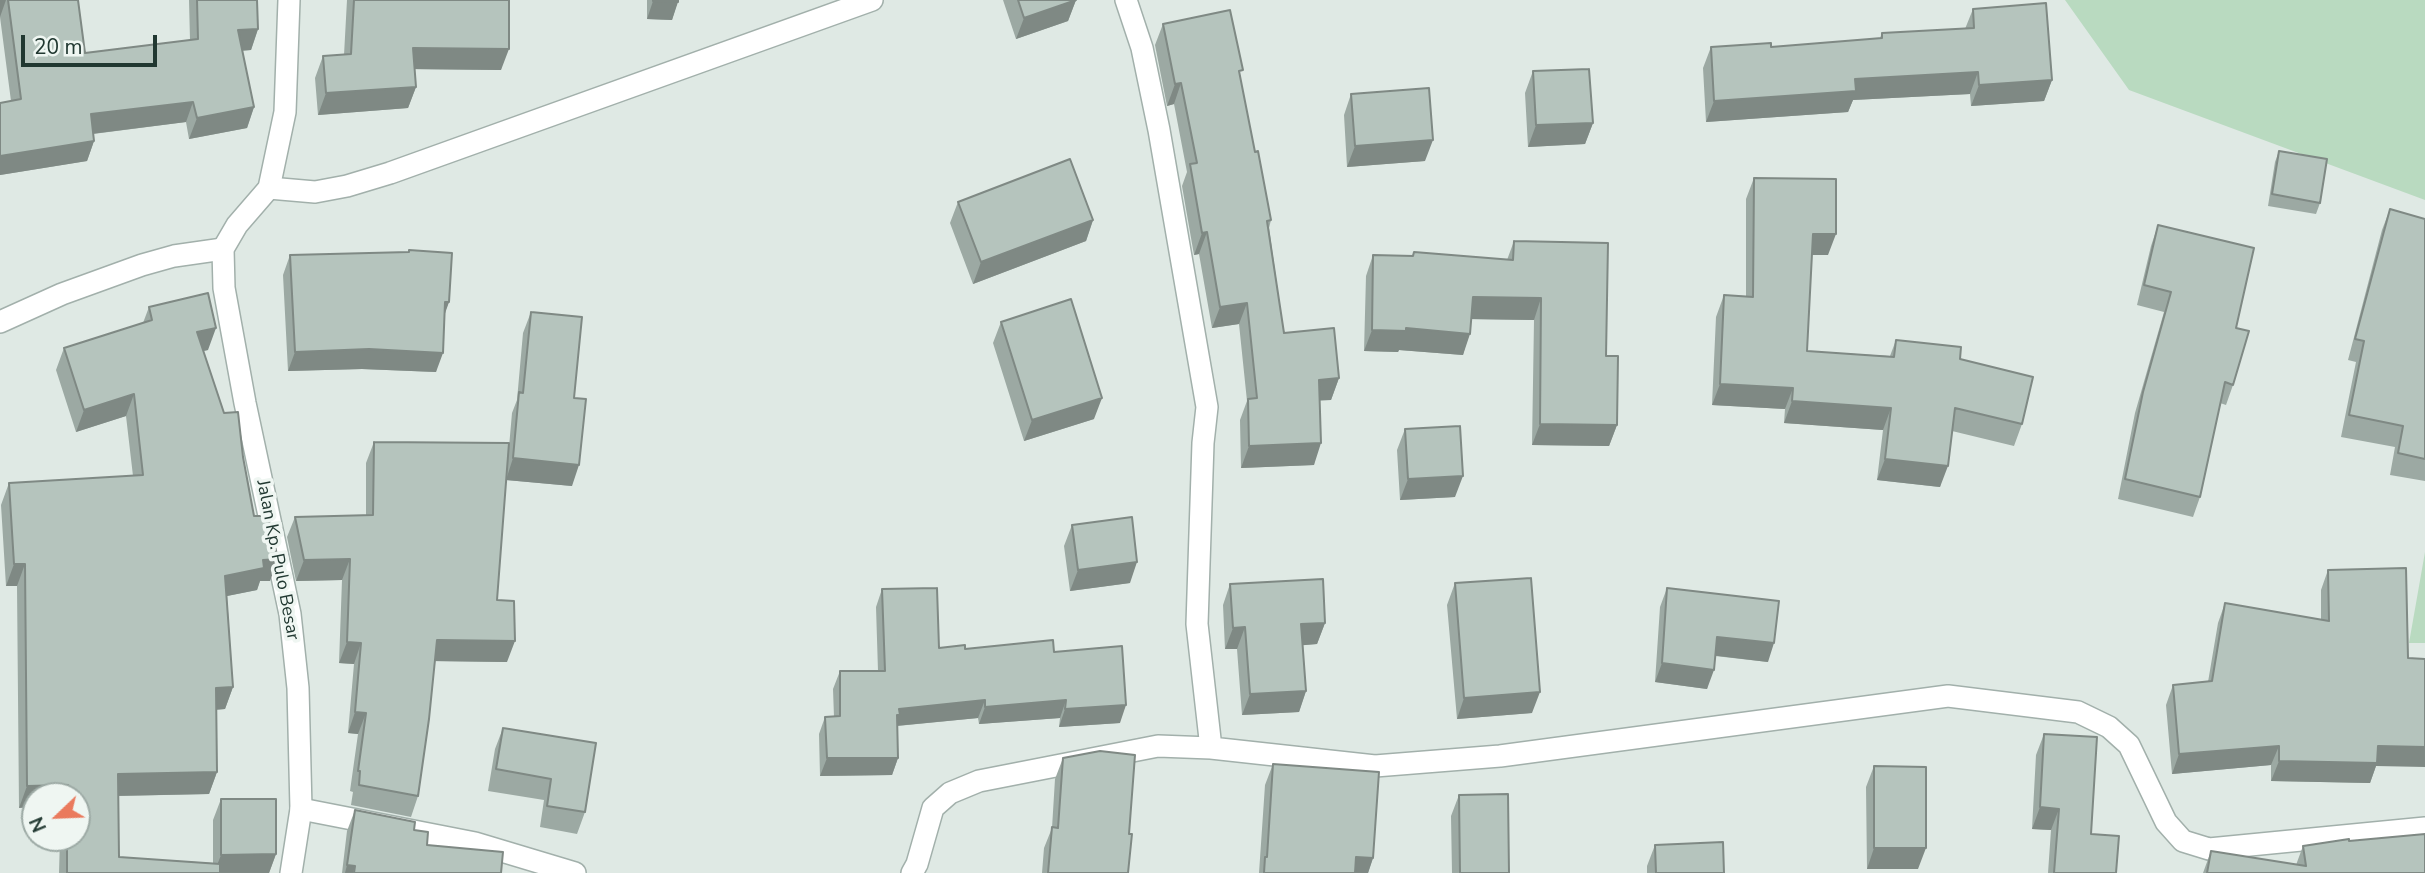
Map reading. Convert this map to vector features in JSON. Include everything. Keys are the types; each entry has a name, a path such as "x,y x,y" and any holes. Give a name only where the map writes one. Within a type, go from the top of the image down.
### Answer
{"street":[{"path":"0,322 142,265 174,256 223,249 237,225 269,188 285,112 289,0"},
{"path":"269,188 315,192 390,173 866,1"},
{"path":"1127,3 1142,48 1160,130 1207,407 1203,443 1197,611 1211,748"},
{"name":"Jalan Kp. Pulo Besar","path":"223,249 224,288 245,403 290,614 298,688 301,809 291,873"},
{"path":"912,873 933,808 950,793 979,781 1158,746 1211,748 1375,766 1500,756 1948,696 2078,712 2109,727 2129,745 2166,822 2183,841 2209,849 2425,828"},
{"path":"301,809 475,843 575,873"}],"green space":[{"path":"2065,0 2425,0 2425,200 2129,90"},
{"path":"2425,552 2425,643 2409,643"}],"building":[{"path":"8,0 78,0 85,53 198,39 197,0 257,0 258,29 238,30 254,107 197,118 193,102 91,114 94,141 0,156 0,103 21,99"},
{"path":"354,0 509,0 509,49 413,48 416,87 326,93 323,56 351,54"},
{"path":"678,0 678,2 653,1"},
{"path":"1018,0 1076,0 1024,18"},
{"path":"2046,3 2052,80 1979,85 1978,72 1855,79 1856,91 1714,101 1711,47 1771,43 1771,47 1882,38 1882,33 1974,28 1973,9"},
{"path":"1230,10 1243,70 1239,71 1271,220 1267,221 1284,333 1334,328 1339,378 1319,380 1321,443 1249,446 1248,399 1257,398 1247,303 1220,307 1207,232 1202,233 1190,164 1197,163 1181,83 1175,84 1163,24"},
{"path":"1589,69 1593,123 1536,125 1533,71"},
{"path":"1429,88 1433,140 1355,146 1351,94"},
{"path":"2279,151 2327,159 2320,203 2272,194"},
{"path":"1070,159 1093,220 981,262 958,202"},
{"path":"1754,178 1836,179 1836,234 1813,234 1807,351 1894,357 1896,340 1961,347 1960,359 2033,377 2022,424 1955,408 1948,466 1885,459 1891,408 1792,401 1793,388 1720,384 1724,295 1753,297"},
{"path":"2390,209 2425,219 2425,459 2398,453 2403,426 2349,415 2364,341 2355,339"},
{"path":"2158,225 2254,248 2236,328 2249,331 2233,385 2225,382 2200,497 2125,479 2143,392 2171,292 2144,285"},
{"path":"1514,241 1608,243 1606,356 1618,356 1617,425 1540,424 1541,298 1473,297 1470,334 1406,328 1406,331 1372,330 1373,255 1413,256 1414,252 1513,260"},
{"path":"409,250 452,253 449,302 445,302 443,353 369,349 295,352 290,255"},
{"path":"208,293 216,328 197,332 224,413 238,412 254,516 268,516 278,559 263,560 264,568 225,576 233,687 216,688 217,772 118,774 119,857 220,864 220,873 67,873 67,852 91,852 91,782 27,782 25,564 14,564 9,483 143,475 134,394 84,410 64,348 152,320 149,307"},
{"path":"1071,299 1102,398 1032,420 1001,322"},
{"path":"531,312 582,317 574,398 586,399 579,465 513,458 519,392 523,393"},
{"path":"1460,426 1463,476 1408,479 1405,429"},
{"path":"374,442 509,443 497,600 514,601 515,641 437,640 418,796 359,785 358,771 366,713 355,712 361,643 347,642 350,559 304,560 295,517 373,515"},
{"path":"1132,517 1137,562 1078,570 1072,525"},
{"path":"2406,568 2408,658 2425,659 2425,747 2378,746 2377,763 2279,761 2279,746 2179,754 2173,685 2212,681 2225,603 2329,621 2328,570"},
{"path":"1531,578 1540,692 1464,698 1455,583"},
{"path":"1323,579 1325,623 1301,624 1306,691 1250,694 1245,627 1233,628 1230,584"},
{"path":"937,588 939,648 965,645 965,649 1053,640 1054,652 1122,646 1126,705 1065,709 1066,700 985,707 985,700 899,709 898,758 827,758 825,717 840,716 840,671 885,671 882,589"},
{"path":"1667,588 1779,601 1774,643 1717,637 1714,670 1662,663"},
{"path":"503,728 596,743 585,812 547,806 551,779 496,769"},
{"path":"2044,734 2097,737 2091,834 2119,836 2116,873 2054,873 2059,809 2040,807"},
{"path":"1100,751 1135,755 1128,873 1048,873 1052,827 1058,828 1063,758"},
{"path":"1273,764 1379,772 1373,858 1356,857 1355,873 1264,873"},
{"path":"1874,766 1926,767 1926,848 1874,848"},
{"path":"1508,794 1509,873 1460,873 1459,795"},
{"path":"221,799 276,799 276,854 221,855"},
{"path":"355,810 415,822 414,830 428,832 427,845 503,852 501,873 354,873 355,866 347,865"},
{"path":"2425,834 2425,873 2207,873 2211,851 2306,866 2303,846 2349,839"},
{"path":"1723,842 1724,873 1656,873 1655,845"}]}
